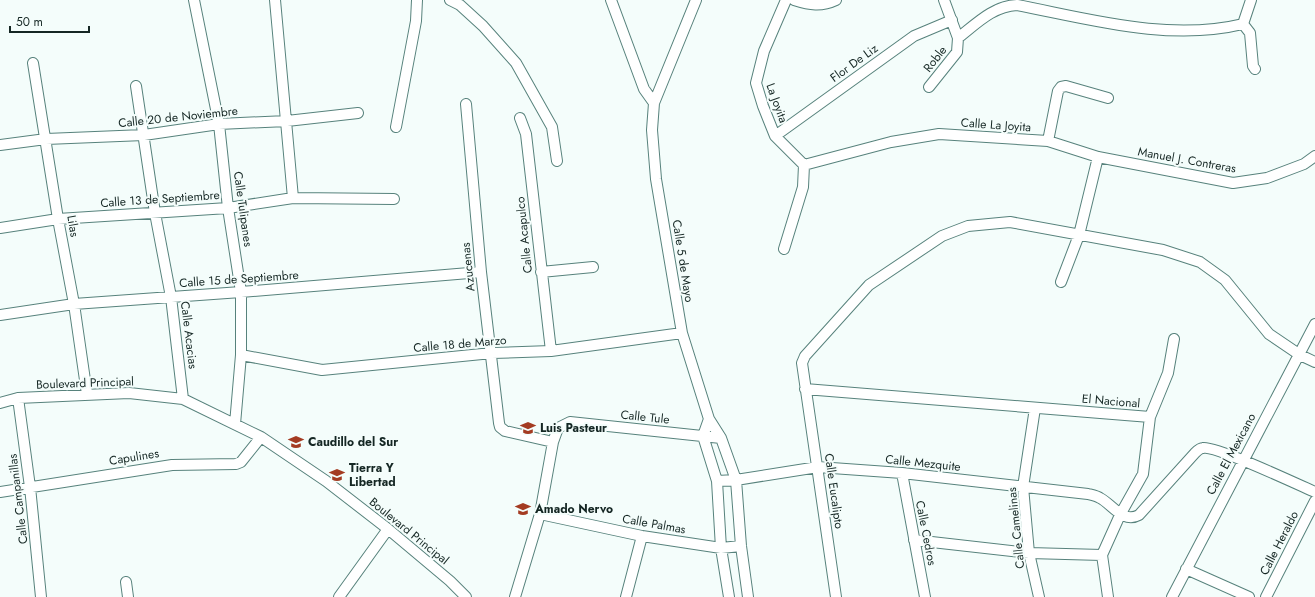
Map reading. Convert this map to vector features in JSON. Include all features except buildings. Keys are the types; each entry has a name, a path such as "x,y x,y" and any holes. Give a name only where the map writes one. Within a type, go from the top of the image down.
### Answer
{"street":[{"name":"Calle Tulipanes","path":"194,0 220,124 228,208 242,292 241,355 235,424"},
{"path":"275,0 293,198"},
{"path":"396,127 416,21 417,0"},
{"path":"450,0 460,5 483,26 516,63 552,127 557,161"},
{"path":"611,0 644,89 654,103"},
{"name":"Calle 5 de Mayo","path":"696,0 654,103 652,130 656,180 682,334 709,419 721,438 736,480 741,546 748,597"},
{"name":"La Joyita","path":"786,0 764,51 756,83 775,136 804,165"},
{"path":"794,0 812,6 825,5 836,0"},
{"name":"Roble","path":"929,87 957,52 958,38 944,0"},
{"path":"1243,24 1251,0"},
{"path":"958,38 997,9 1005,6 1017,5 1147,29 1221,29 1243,24"},
{"name":"Flor De Liz","path":"775,136 914,36 952,20"},
{"path":"1243,24 1250,33 1253,66 1255,69"},
{"name":"Lilas","path":"33,63 58,219 74,304 87,394"},
{"name":"Calle Acacias","path":"136,86 155,213 171,297 183,399"},
{"path":"1048,141 1058,91 1061,87 1066,86 1108,98"},
{"name":"Azucenas","path":"466,104 481,272 500,427 505,431 552,442"},
{"name":"Calle 20 de Noviembre","path":"0,145 46,139 144,135 220,124 287,121 358,113"},
{"name":"Calle Acapulco","path":"520,118 526,134 551,351"},
{"name":"Calle La Joyita","path":"804,165 891,142 939,134 1048,141 1098,157"},
{"name":"Manuel J. Contreras","path":"1098,157 1233,183 1267,178 1304,164 1315,156"},
{"path":"1061,282 1078,235 1098,157"},
{"path":"784,249 803,187 804,165"},
{"name":"Calle 13 de Septiembre","path":"0,228 58,219 228,208 293,198 394,199"},
{"name":"Calle Eucalipto","path":"836,597 818,467 805,389 802,364 804,356 869,284 942,236 968,226 1010,222 1163,250 1200,262 1225,280 1269,334 1300,355 1315,362"},
{"path":"541,272 593,267"},
{"name":"Calle 15 de Septiembre","path":"0,315 74,304 242,292 481,272"},
{"name":"Calle El Mexicano","path":"1172,597 1242,460 1300,355 1315,324"},
{"name":"Calle 18 de Marzo","path":"241,355 322,370 492,353 551,351 682,334"},
{"path":"1150,417 1168,373 1174,339"},
{"name":"El Nacional","path":"805,389 1150,417 1143,474 1120,515 1102,555"},
{"name":"Boulevard Principal","path":"0,403 18,398 129,393 183,399 261,438 326,481 388,529 450,581 466,597"},
{"name":"Calle Campanillas","path":"18,398 30,487 41,597"},
{"name":"Calle Camelinas","path":"1036,408 1023,487 1028,553 1039,597"},
{"path":"709,419 702,436 717,481 721,548 729,597"},
{"name":"Calle Tule","path":"552,442 558,428 570,422 721,438"},
{"name":"Capulines","path":"0,492 172,465 236,464 241,462 261,438"},
{"path":"515,597 540,514 552,442"},
{"path":"1120,515 1128,518 1138,515 1195,452 1203,448 1213,449 1242,460 1315,492"},
{"name":"Calle Mezquite","path":"717,481 736,480 818,467 902,473 1099,497 1120,515"},
{"name":"Calle Cedros","path":"902,473 925,597"},
{"name":"Calle Heraldo","path":"1266,597 1315,501"},
{"name":"Calle Palmas","path":"540,514 642,536 721,548 741,546"},
{"path":"339,597 388,529"},
{"path":"626,597 642,536"},
{"path":"914,540 1028,553 1102,555 1108,597"},
{"path":"1186,569 1249,597"},
{"path":"126,582 128,597"}],"place":[{"name":"Luis Pasteur","path":"528,428"},
{"name":"Caudillo del Sur","path":"296,442"},
{"name":"Tierra Y Libertad","path":"337,475"},
{"name":"Amado Nervo","path":"523,509"}]}
